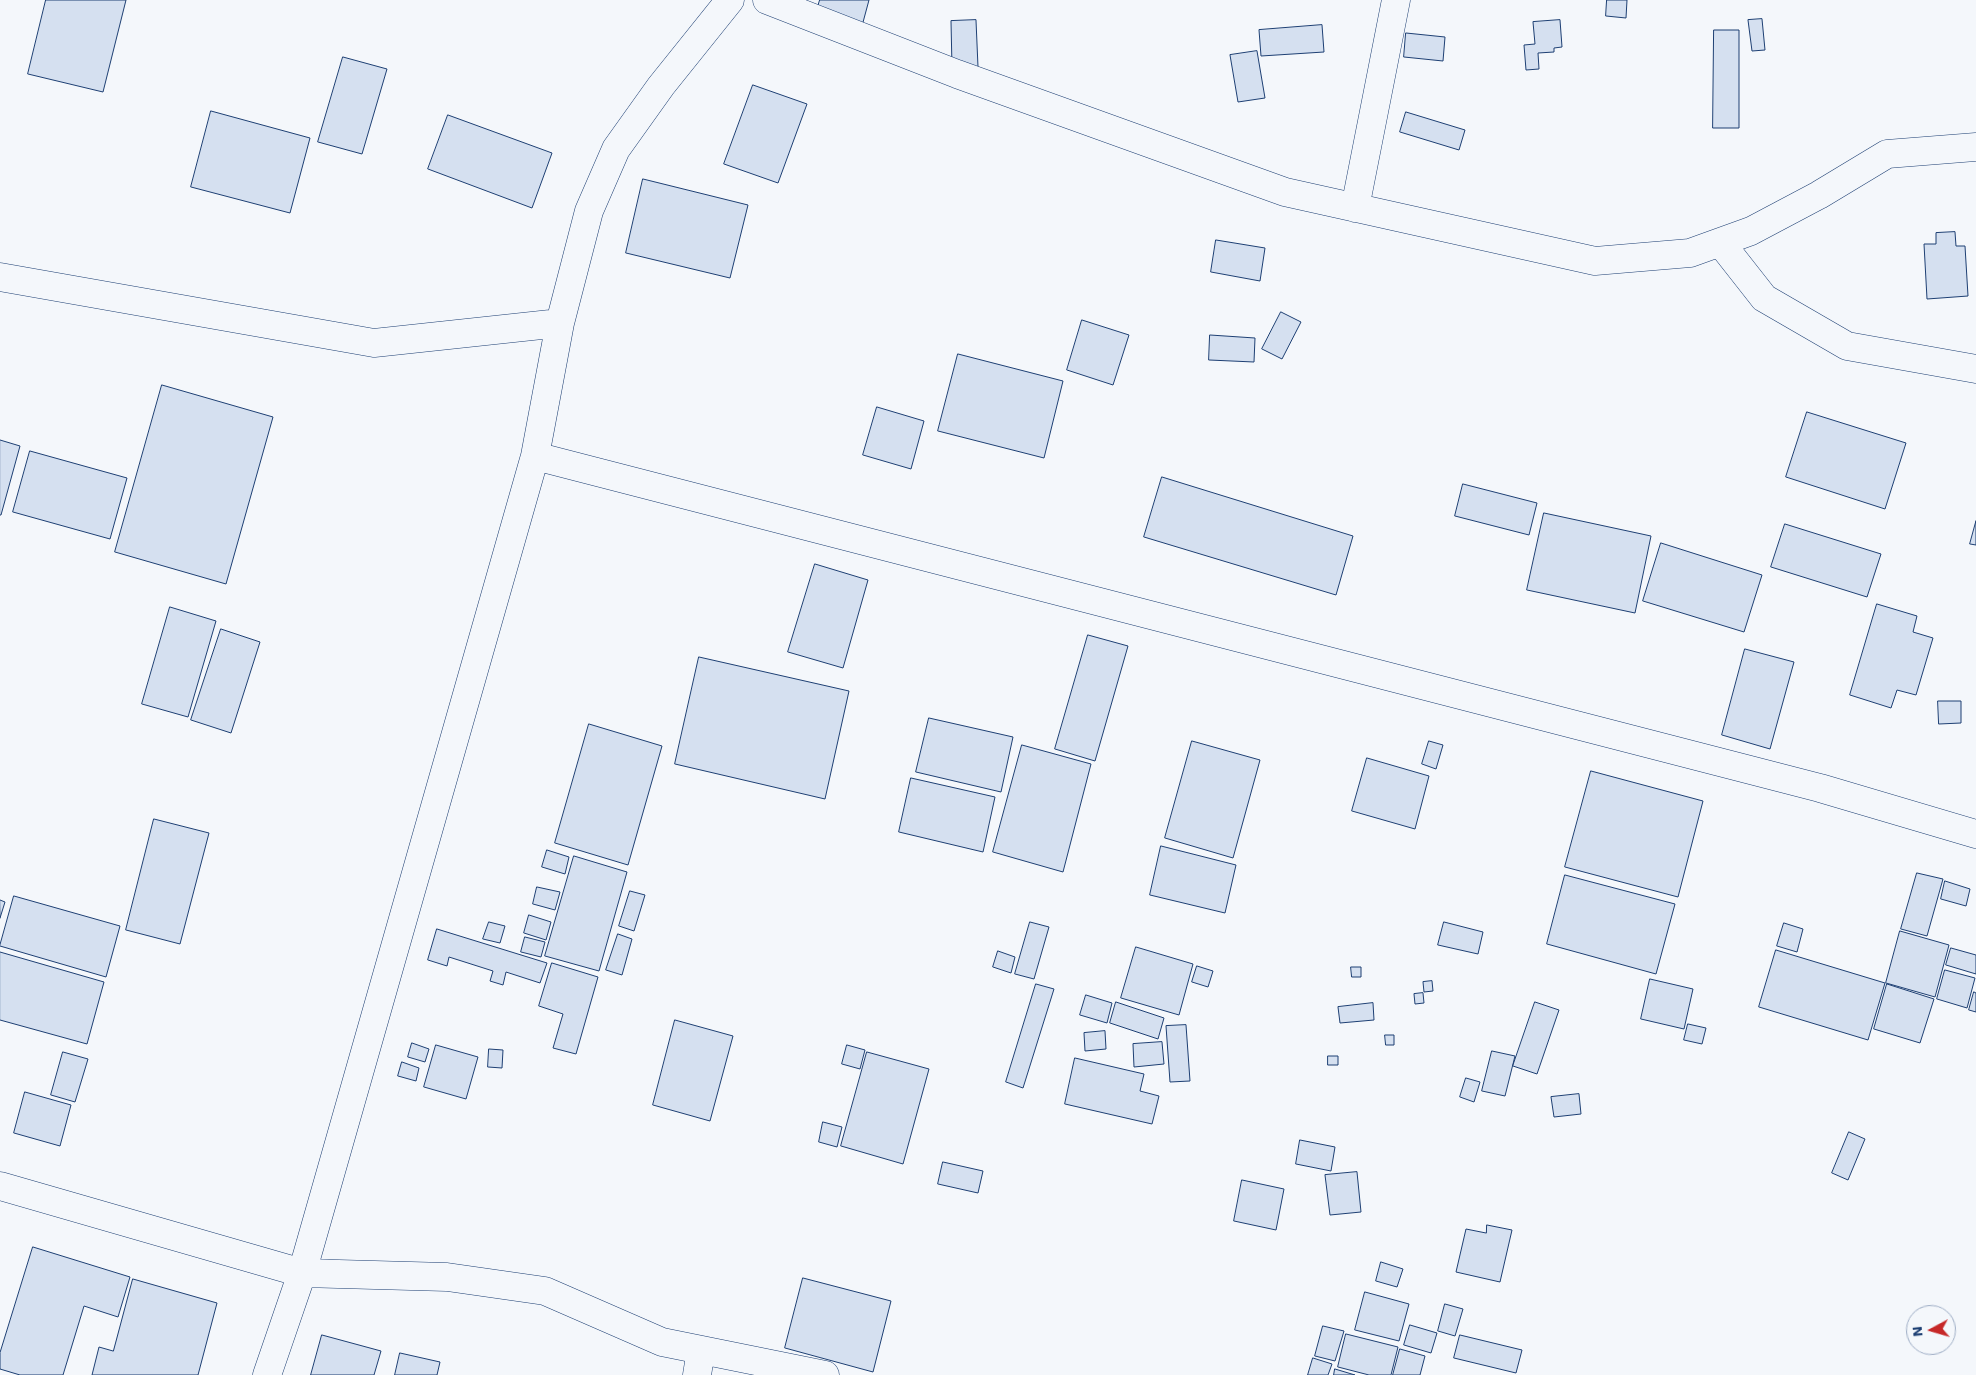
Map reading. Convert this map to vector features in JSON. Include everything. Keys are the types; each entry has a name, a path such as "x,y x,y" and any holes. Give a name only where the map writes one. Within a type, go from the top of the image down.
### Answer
{"street":[{"path":"267,1375 302,1272 535,456 560,323 588,211 616,149 661,86 730,0"},
{"path":"767,0 957,74 1285,192 1595,261 1690,253 1760,227 1819,195 1887,154 1976,147"},
{"path":"1355,208 1396,0"},
{"path":"1720,242 1764,298 1847,346 1976,369"},
{"path":"0,277 374,342 560,323"},
{"path":"535,456 1820,788 1976,834"},
{"path":"0,1186 302,1272 447,1277 545,1290 662,1342 699,1362 825,1375"}],"building":[{"path":"46,0 126,0 103,92 28,74"},
{"path":"820,0 869,0 862,26 816,13"},
{"path":"1607,0 1627,0 1626,18 1606,16"},
{"path":"1762,19 1765,50 1752,51 1748,20"},
{"path":"976,20 978,67 952,68 951,21"},
{"path":"1560,20 1562,47 1554,48 1554,52 1538,53 1539,69 1526,70 1524,45 1535,44 1533,22"},
{"path":"1322,25 1324,52 1261,56 1259,30"},
{"path":"1714,30 1739,30 1739,128 1713,128"},
{"path":"1406,33 1445,37 1443,61 1404,57"},
{"path":"1257,51 1265,98 1238,102 1230,55"},
{"path":"343,57 387,69 362,154 318,142"},
{"path":"753,85 807,104 778,183 724,164"},
{"path":"211,111 310,138 290,213 191,187"},
{"path":"1406,112 1465,130 1459,150 1400,132"},
{"path":"448,115 552,153 532,208 428,169"},
{"path":"643,179 748,205 730,278 626,253"},
{"path":"1955,232 1956,246 1965,246 1968,296 1927,299 1924,244 1936,244 1936,233"},
{"path":"1216,240 1265,248 1260,281 1211,272"},
{"path":"1281,312 1301,322 1282,359 1262,349"},
{"path":"1082,320 1129,335 1113,385 1067,370"},
{"path":"1210,335 1255,338 1254,362 1209,360"},
{"path":"958,354 1063,381 1044,458 938,431"},
{"path":"162,385 273,417 226,584 115,552"},
{"path":"877,407 924,421 911,469 863,455"},
{"path":"1807,412 1906,443 1885,509 1786,477"},
{"path":"0,440 20,446 1,515 0,515"},
{"path":"30,451 127,478 110,539 13,512"},
{"path":"1162,477 1353,536 1336,595 1144,537"},
{"path":"1463,484 1537,503 1529,535 1455,516"},
{"path":"1544,513 1651,536 1635,613 1527,590"},
{"path":"1976,521 1976,545 1970,544"},
{"path":"1785,524 1881,554 1867,597 1771,567"},
{"path":"1661,543 1762,575 1744,632 1643,601"},
{"path":"815,564 868,580 843,668 788,652"},
{"path":"1877,604 1917,616 1913,632 1933,638 1916,695 1897,690 1891,708 1850,695"},
{"path":"170,607 216,621 188,717 142,704"},
{"path":"221,629 260,642 231,733 191,720"},
{"path":"1088,635 1128,646 1095,761 1055,749"},
{"path":"1745,649 1794,662 1770,749 1722,735"},
{"path":"699,657 849,691 825,799 675,764"},
{"path":"1938,701 1961,701 1961,723 1939,724"},
{"path":"929,718 1013,737 1001,792 916,772"},
{"path":"589,724 662,746 628,865 555,843"},
{"path":"1192,741 1260,760 1233,858 1165,838"},
{"path":"1429,741 1443,745 1436,769 1422,764"},
{"path":"1022,745 1091,764 1063,872 993,852"},
{"path":"1367,758 1429,776 1415,829 1352,811"},
{"path":"1591,771 1703,801 1678,897 1565,867"},
{"path":"911,778 995,797 983,852 899,832"},
{"path":"154,819 209,833 180,944 126,930"},
{"path":"1161,846 1236,865 1225,913 1150,895"},
{"path":"547,850 569,857 565,874 542,867"},
{"path":"574,856 627,872 599,971 545,956"},
{"path":"1917,873 1943,879 1927,936 1901,929"},
{"path":"1565,875 1675,904 1656,974 1547,944"},
{"path":"1945,881 1970,889 1966,906 1941,899"},
{"path":"537,887 560,892 555,910 533,904"},
{"path":"630,891 645,895 634,931 619,926"},
{"path":"14,896 120,926 106,977 0,946"},
{"path":"0,900 5,902 0,918"},
{"path":"529,915 551,922 546,940 524,933"},
{"path":"489,922 505,926 500,943 483,939"},
{"path":"1030,922 1049,927 1034,979 1015,974"},
{"path":"1444,922 1483,932 1478,954 1438,945"},
{"path":"1784,923 1803,929 1797,952 1777,946"},
{"path":"437,929 547,963 540,983 506,972 503,985 490,981 493,971 449,957 447,966 428,960"},
{"path":"1900,931 1949,945 1935,997 1886,983"},
{"path":"618,934 632,939 622,975 606,970"},
{"path":"525,937 545,942 541,957 521,952"},
{"path":"1136,947 1193,964 1179,1015 1121,998"},
{"path":"1951,948 1976,955 1976,974 1946,965"},
{"path":"1776,950 1885,983 1868,1040 1759,1007"},
{"path":"998,951 1015,957 1011,973 993,967"},
{"path":"0,952 104,982 87,1044 0,1020"},
{"path":"552,963 598,977 576,1054 553,1048 563,1014 539,1006"},
{"path":"1197,966 1213,971 1208,987 1192,982"},
{"path":"1351,967 1361,967 1361,977 1352,977"},
{"path":"1945,970 1975,978 1967,1008 1937,999"},
{"path":"1650,979 1693,989 1684,1029 1641,1019"},
{"path":"1432,981 1433,991 1424,992 1423,982"},
{"path":"1036,984 1054,989 1023,1088 1006,1082"},
{"path":"1887,984 1934,999 1920,1043 1874,1029"},
{"path":"1974,992 1976,993 1976,1012 1969,1010"},
{"path":"1423,993 1424,1003 1415,1004 1414,994"},
{"path":"1086,995 1112,1003 1107,1023 1080,1015"},
{"path":"1116,1002 1164,1018 1158,1039 1110,1023"},
{"path":"1535,1002 1559,1010 1537,1074 1513,1066"},
{"path":"1373,1003 1374,1020 1340,1023 1338,1007"},
{"path":"675,1020 733,1036 710,1121 653,1105"},
{"path":"1688,1024 1706,1028 1702,1044 1684,1040"},
{"path":"1186,1025 1190,1081 1170,1082 1166,1026"},
{"path":"1105,1031 1106,1049 1085,1051 1084,1033"},
{"path":"1385,1035 1394,1035 1394,1045 1386,1045"},
{"path":"1162,1042 1164,1064 1134,1067 1133,1044"},
{"path":"412,1043 429,1049 425,1062 408,1057"},
{"path":"436,1045 478,1057 466,1099 424,1087"},
{"path":"847,1045 865,1050 860,1069 842,1064"},
{"path":"489,1049 503,1050 502,1068 488,1067"},
{"path":"1492,1051 1515,1056 1505,1096 1482,1091"},
{"path":"63,1052 88,1059 75,1102 51,1095"},
{"path":"867,1052 929,1069 903,1164 841,1146"},
{"path":"1328,1056 1338,1056 1338,1065 1328,1065"},
{"path":"1075,1058 1144,1074 1140,1091 1159,1096 1152,1124 1065,1104"},
{"path":"402,1062 419,1068 416,1081 398,1076"},
{"path":"1466,1078 1480,1082 1474,1102 1460,1097"},
{"path":"25,1092 71,1105 60,1146 14,1133"},
{"path":"1579,1094 1581,1114 1554,1117 1551,1097"},
{"path":"823,1122 842,1127 837,1147 819,1142"},
{"path":"1849,1132 1865,1139 1848,1180 1832,1173"},
{"path":"1300,1140 1335,1147 1331,1171 1296,1164"},
{"path":"943,1162 983,1171 978,1193 938,1184"},
{"path":"1357,1172 1361,1212 1330,1215 1325,1175"},
{"path":"1242,1180 1284,1189 1276,1230 1234,1221"},
{"path":"1487,1225 1512,1230 1500,1282 1456,1272 1466,1229 1486,1233"},
{"path":"33,1247 130,1277 118,1317 84,1306 63,1375 20,1375 0,1369 0,1353"},
{"path":"1381,1262 1403,1269 1397,1287 1376,1281"},
{"path":"803,1278 891,1301 873,1372 785,1348"},
{"path":"133,1279 217,1303 198,1375 92,1375 99,1347 113,1351"},
{"path":"1365,1292 1409,1304 1399,1341 1355,1330"},
{"path":"1445,1304 1463,1309 1455,1336 1438,1331"},
{"path":"1410,1325 1437,1333 1431,1353 1404,1345"},
{"path":"1323,1326 1344,1331 1335,1361 1315,1356"},
{"path":"1346,1334 1398,1347 1391,1375 1369,1375 1338,1367"},
{"path":"322,1335 381,1351 374,1375 311,1375"},
{"path":"1460,1335 1522,1350 1516,1373 1454,1358"},
{"path":"1400,1349 1425,1356 1420,1375 1393,1375"},
{"path":"400,1353 440,1362 437,1375 395,1375"},
{"path":"1313,1358 1332,1364 1328,1375 1308,1375"},
{"path":"1335,1369 1355,1375 1334,1375"}]}
